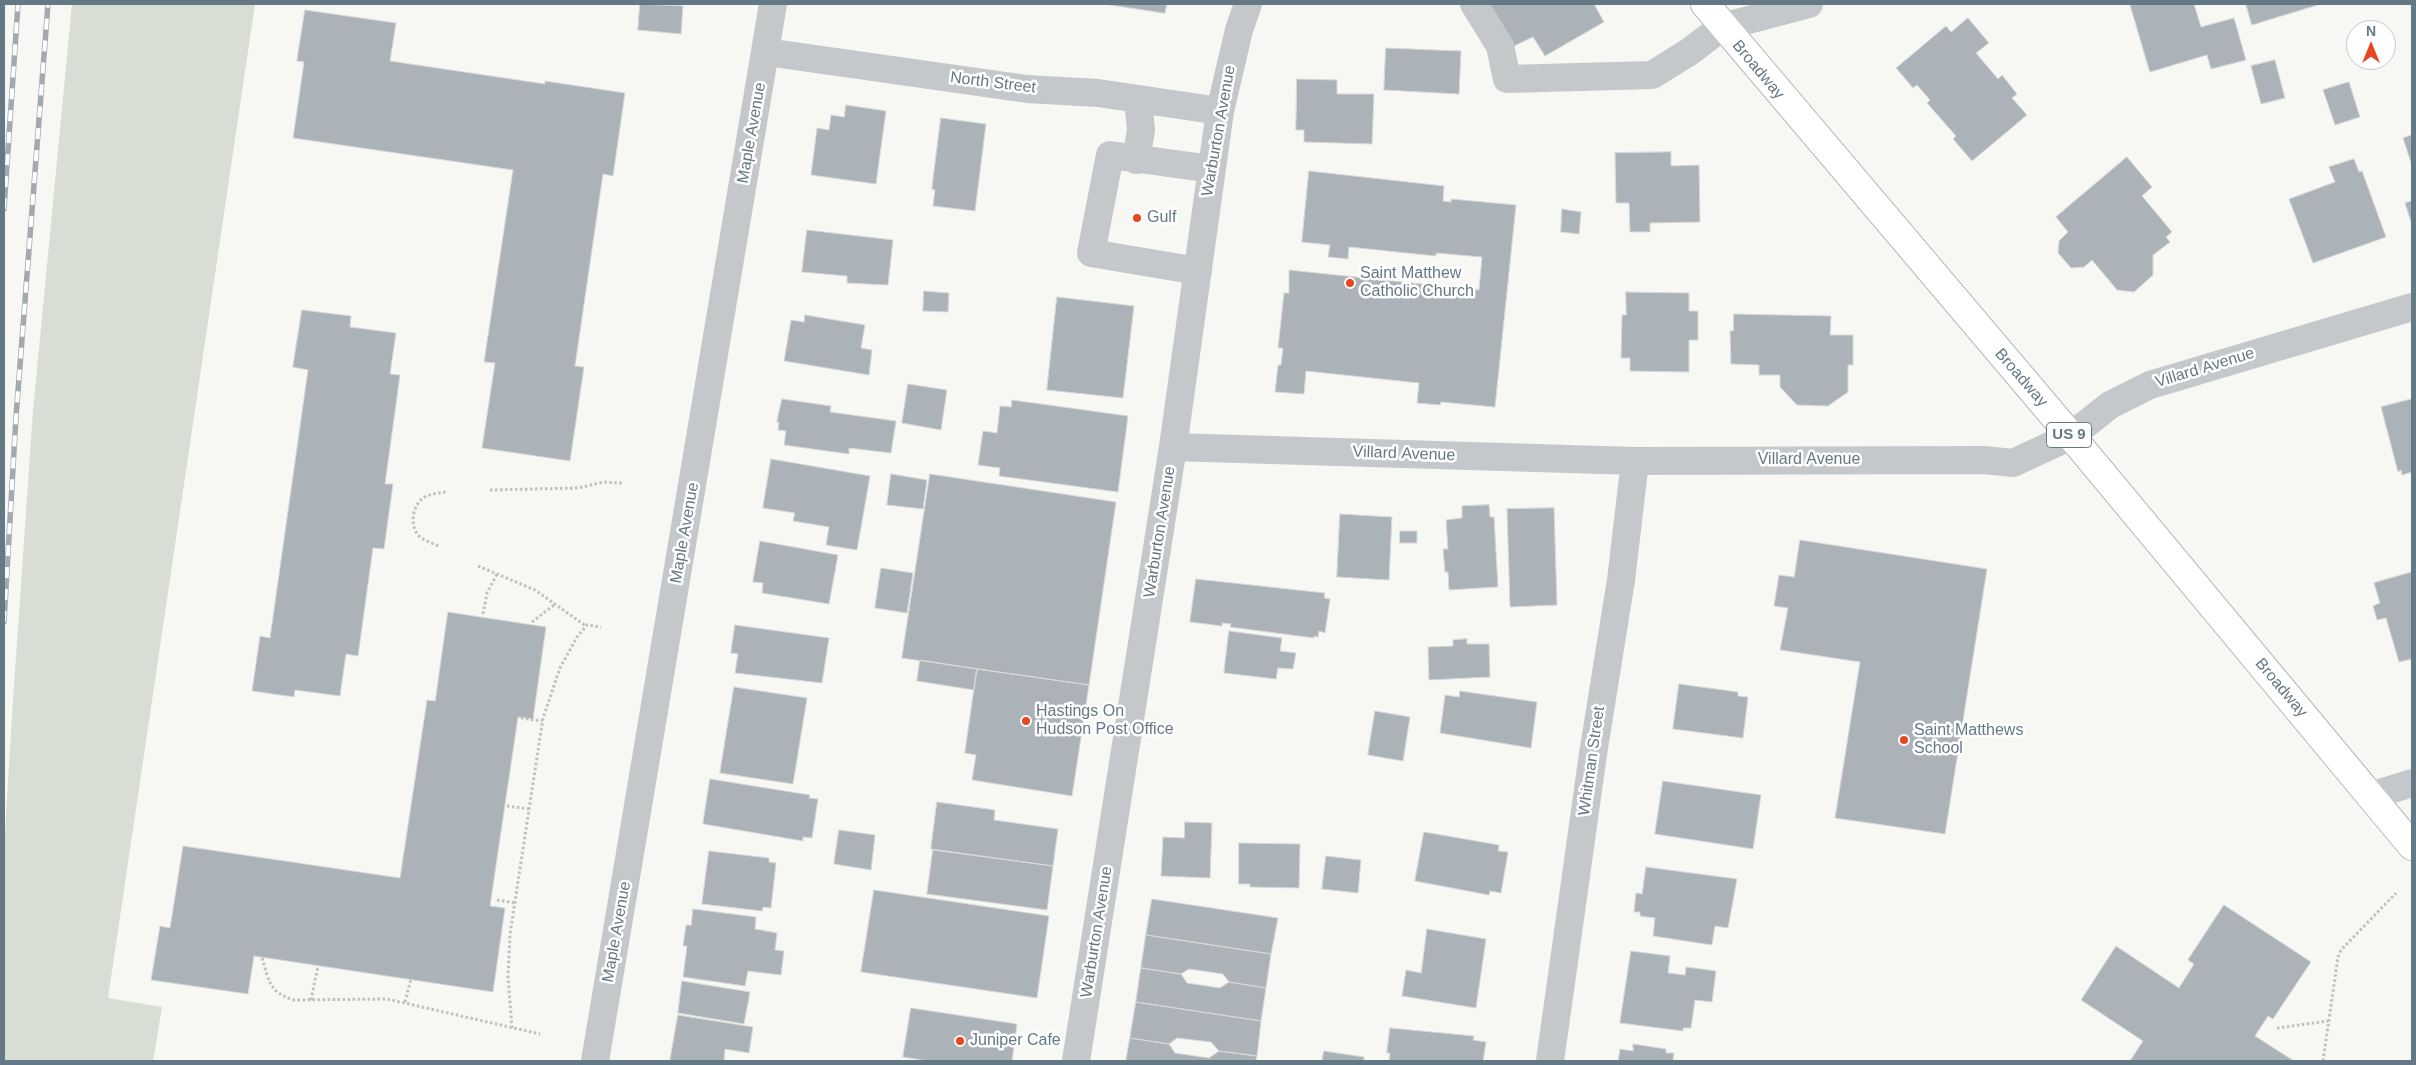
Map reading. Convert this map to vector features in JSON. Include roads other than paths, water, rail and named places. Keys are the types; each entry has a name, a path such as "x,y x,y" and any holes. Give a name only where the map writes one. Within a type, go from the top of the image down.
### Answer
{"main road":[{"name":"Broadway","path":"1705,4 1722,27 2071,436 2412,846"}],"street":[{"name":"Maple Avenue","path":"595,1061 773,4"},
{"name":"Warburton Avenue","path":"1076,1061 1173,447 1220,110 1238,30 1248,4"},
{"path":"1474,4 1500,46 1507,79 1652,75 1722,27 1809,4"},
{"name":"North Street","path":"766,52 1027,89 1098,93 1220,110"},
{"path":"1136,160 1140,130 1138,99"},
{"path":"1198,271 1091,253 1110,155 1212,169"},
{"name":"Villard Avenue","path":"1173,447 1635,461 1984,460 2013,463 2071,436 2110,405 2150,385 2412,307"},
{"name":"Whitman Street","path":"1550,1061 1593,754 1621,580 1635,461"},
{"path":"2370,796 2412,783"}],"railway":[{"path":"4,209 18,4"},
{"path":"4,622 16,417 48,4"}],"place":[{"name":"Gulf","path":"1137,218"},
{"name":"Saint Matthew Catholic Church","path":"1350,283"},
{"name":"Hastings On Hudson Post Office","path":"1026,721"},
{"name":"Saint Matthews School","path":"1904,740"},
{"name":"Juniper Cafe","path":"960,1041"}]}
